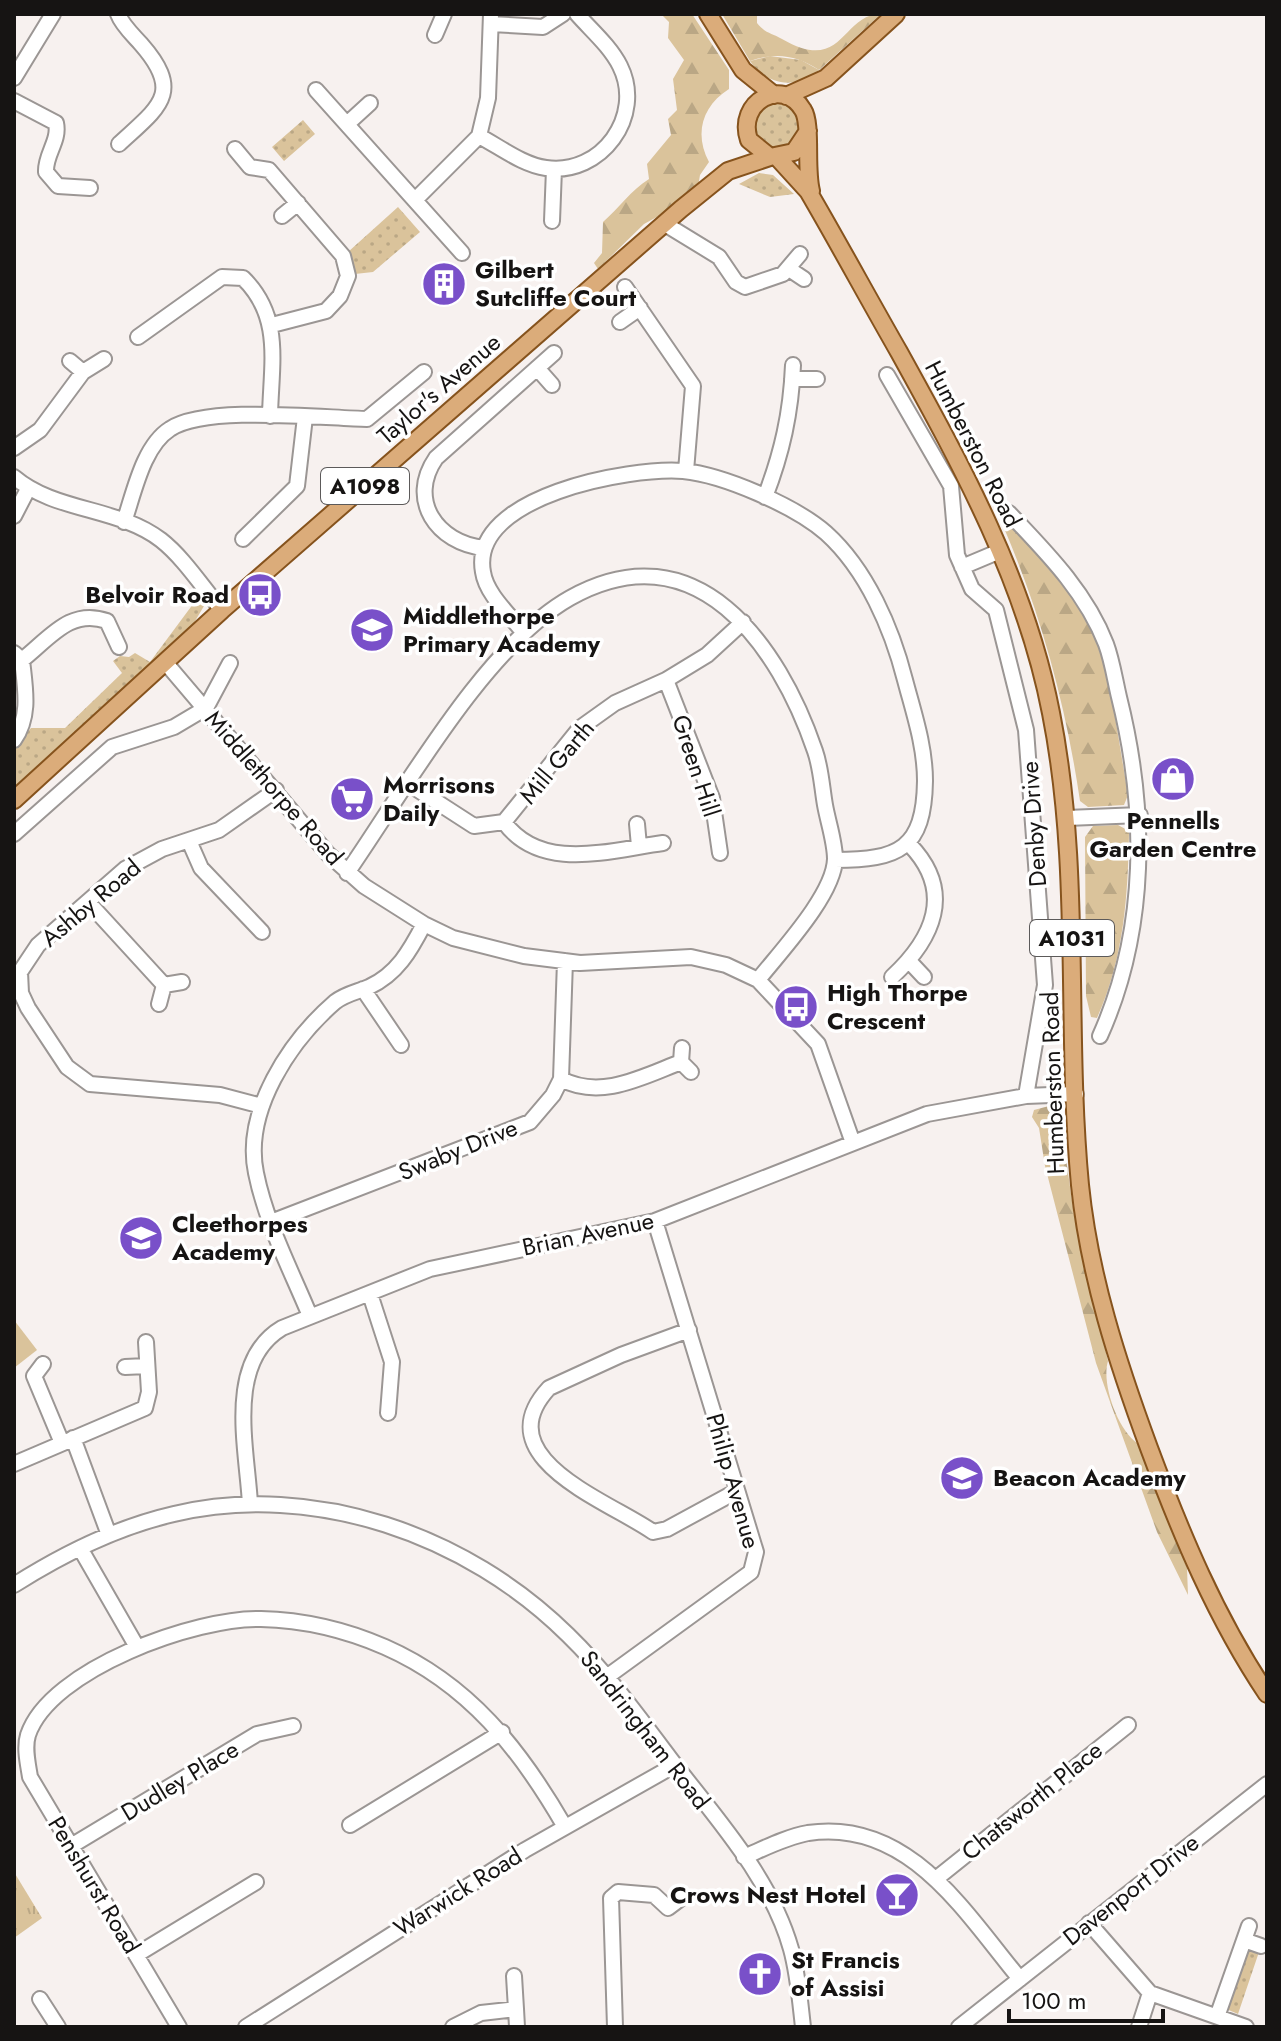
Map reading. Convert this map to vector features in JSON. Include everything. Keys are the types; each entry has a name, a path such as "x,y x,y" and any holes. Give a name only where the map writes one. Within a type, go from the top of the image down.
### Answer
{"main road":[{"path":"708,14 735,59 752,80 800,105 808,125"},
{"path":"748,113 759,100 813,86 837,69 896,14"},
{"path":"735,59 745,85 746,131 754,148 774,157 801,147 819,93 837,69"},
{"name":"Humberston Road","path":"808,125 806,165 814,201"},
{"name":"Taylor's Avenue","path":"14,800 222,610 719,177 738,152 746,131"},
{"name":"Humberston Road","path":"774,157 801,181 814,201 957,456 1000,551 1034,647 1050,707 1067,818 1080,1187 1108,1328 1177,1524 1240,1653 1267,1694"},
{"name":"Taylor's Avenue","path":"719,177 747,162 774,157"}],"street":[{"path":"14,78 53,14"},
{"path":"118,14 159,64 164,86 157,108 119,144"},
{"path":"435,35 444,14"},
{"path":"415,200 479,136 488,97 491,19 543,27 563,14"},
{"path":"479,136 535,166 554,169 583,164 596,157 616,136 627,109 625,80 620,66 577,14"},
{"path":"316,90 462,253"},
{"path":"14,101 56,123 58,133 45,161 46,172 58,186 90,188"},
{"path":"347,124 370,103"},
{"path":"235,149 250,167 269,170 343,256 348,276 340,296 326,311 272,325"},
{"path":"552,221 554,169"},
{"path":"282,216 298,203"},
{"path":"665,224 719,257 740,286 756,286 789,269 800,254"},
{"path":"789,269 804,279"},
{"path":"138,337 222,277 243,278 259,293 272,325 270,416"},
{"path":"625,287 693,386 686,471"},
{"path":"620,322 640,308"},
{"path":"484,548 453,539 434,523 424,500 426,476 436,458 554,353"},
{"path":"14,448 40,430 83,372 104,359"},
{"path":"70,361 83,372"},
{"path":"537,368 552,385"},
{"path":"124,522 148,455 170,429 208,417 367,419 424,372"},
{"path":"765,497 781,453 793,372 817,379"},
{"name":"Denby Drive","path":"887,375 951,486 957,555 972,589 996,610 1026,730 1045,985 1026,1096"},
{"path":"243,539 297,486 305,417"},
{"path":"523,632 487,586 482,571 484,548 499,524 526,506 571,488 620,474 686,471 765,497 805,518 841,548 858,572 896,646 924,749 924,807 920,827 910,845 876,858 835,860"},
{"path":"14,477 28,489 124,522 161,540 222,610"},
{"path":"14,516 28,489"},
{"path":"1009,513 1067,573 1106,643 1125,721 1140,815 1138,886 1128,957 1100,1036"},
{"path":"962,567 1000,551"},
{"path":"347,873 469,696 523,632 571,597 622,579 646,577 701,588 743,622 778,672 816,753 835,860 813,911 758,980"},
{"path":"14,740 25,718 18,656 77,616 92,616 107,621 119,647"},
{"name":"Mill Garth","path":"409,784 474,826 504,822 580,728 615,703 666,680 707,655 743,622"},
{"name":"Middlethorpe Road","path":"165,662 347,873 424,924 483,947 565,961 691,957 726,965 758,980 818,1044 853,1143"},
{"path":"14,834 112,747 174,727 206,708 230,663"},
{"name":"Green Hill","path":"666,680 712,798 720,853"},
{"name":"Ashby Road","path":"262,1106 220,1095 90,1084 67,1067 28,1008 17,972 38,945 142,858 190,843 230,824 276,790"},
{"path":"1067,818 1140,815"},
{"path":"504,822 531,848 560,855 663,843"},
{"path":"637,824 639,846"},
{"path":"190,843 201,868 262,932"},
{"path":"892,977 909,961 927,936 935,906 928,868 910,845"},
{"path":"88,902 164,985"},
{"path":"310,1316 271,1222 255,1172 255,1140 262,1106 292,1050 335,1003 395,969 424,924"},
{"path":"565,961 561,1079 573,1085 605,1087 685,1061"},
{"path":"909,961 924,977"},
{"path":"164,985 182,982"},
{"path":"159,1004 164,985"},
{"path":"363,989 401,1045"},
{"name":"Swaby Drive","path":"271,1222 514,1130 543,1109 561,1079"},
{"name":"Brian Avenue","path":"250,1504 245,1392 250,1366 271,1335 310,1316 430,1269 655,1221 938,1111 1026,1096 1076,1094"},
{"name":"Philip Avenue","path":"608,1676 751,1572 756,1552 655,1221"},
{"path":"370,1294 392,1362 388,1413"},
{"path":"689,1330 621,1355 549,1388 532,1420 533,1443 545,1462 562,1477 653,1532 667,1529 737,1491"},
{"path":"14,1464 145,1408 149,1392 146,1342"},
{"path":"43,1364 34,1376 109,1535"},
{"path":"125,1367 147,1366"},
{"name":"Sandringham Road","path":"14,1585 109,1535 173,1514 250,1504 304,1506 336,1512 427,1540 477,1565 525,1597 567,1633 608,1676 744,1857 768,1896 791,1950 803,2027"},
{"path":"80,1548 137,1647"},
{"name":"Penshurst Road","path":"179,2027 30,1777 20,1736 52,1698 137,1647 188,1628 223,1621 259,1619 321,1626 385,1647 423,1666 467,1697 502,1732 531,1770 565,1827"},
{"name":"Chatsworth Place","path":"937,1878 1128,1725"},
{"name":"Dudley Place","path":"71,1846 257,1734 293,1726"},
{"path":"350,1825 502,1732"},
{"name":"Warwick Road","path":"246,2027 565,1827 675,1765"},
{"name":"Davenport Drive","path":"959,2027 1267,1784"},
{"path":"744,1857 784,1840 831,1832 889,1845 937,1878 1020,1979"},
{"path":"136,1955 256,1882"},
{"path":"615,2027 611,1898 618,1892 654,1895 668,1908 680,1899"},
{"path":"1089,1923 1150,1993 1218,2014 1246,2027"},
{"path":"1218,2014 1246,1933 1261,1946"},
{"path":"514,1976 517,2027"},
{"path":"1139,2027 1150,1993"},
{"path":"40,1999 58,2027"},
{"path":"453,2027 481,2013 516,2009"}],"green space":[{"path":"651,14 692,14 729,70 729,89 712,104 703,121 702,141 709,162 700,175 698,187 675,207 644,224 598,269 594,263 602,253 603,222 649,179 647,164 671,135 668,119 677,110 673,79 684,60 668,38 669,22 662,15"},
{"path":"722,14 757,14 757,23 766,31 802,48 818,50 830,47 857,23 881,14 819,70 786,56 768,56 750,61"},
{"path":"770,56 801,60 819,70 801,81 773,80 750,61"},
{"path":"777,103 793,110 800,126 793,142 777,149 761,142 754,126 761,110"},
{"path":"303,120 315,134 284,161 272,147"},
{"path":"759,173 773,175 794,194 770,197 739,184"},
{"path":"398,207 420,232 373,272 355,274 348,252"},
{"path":"1010,524 1066,581 1105,656 1128,795 1124,805 1088,807 1080,801 1068,731 1051,662 1004,528"},
{"path":"199,596 204,606 185,638 14,788 14,748 31,728 65,728 122,673 113,661 120,656 129,657 135,653 150,662"},
{"path":"1118,825 1129,831 1126,903 1119,950 1097,1018 1091,1017 1086,996 1085,837 1093,826"},
{"path":"1049,1106 1060,1116 1074,1215 1108,1361 1109,1394 1123,1428 1137,1443 1187,1568 1188,1595 1157,1532 1096,1363 1045,1166 1039,1128 1032,1117 1034,1110"},
{"path":"14,1320 37,1350 14,1368"},
{"path":"14,1872 42,1918 14,1938"},
{"path":"1246,1944 1260,1949 1238,2014 1224,2008"}],"place":[{"name":"Gilbert Sutcliffe Court","path":"444,284"},
{"name":"Belvoir Road","path":"260,595"},
{"name":"Middlethorpe Primary Academy","path":"372,630"},
{"name":"Pennells Garden Centre","path":"1173,779"},
{"name":"Morrisons Daily","path":"352,799"},
{"name":"High Thorpe Crescent","path":"796,1007"},
{"name":"Cleethorpes Academy","path":"141,1238"},
{"name":"Beacon Academy","path":"962,1478"},
{"name":"Crows Nest Hotel","path":"897,1895"},
{"name":"St Francis of Assisi","path":"760,1974"}]}
